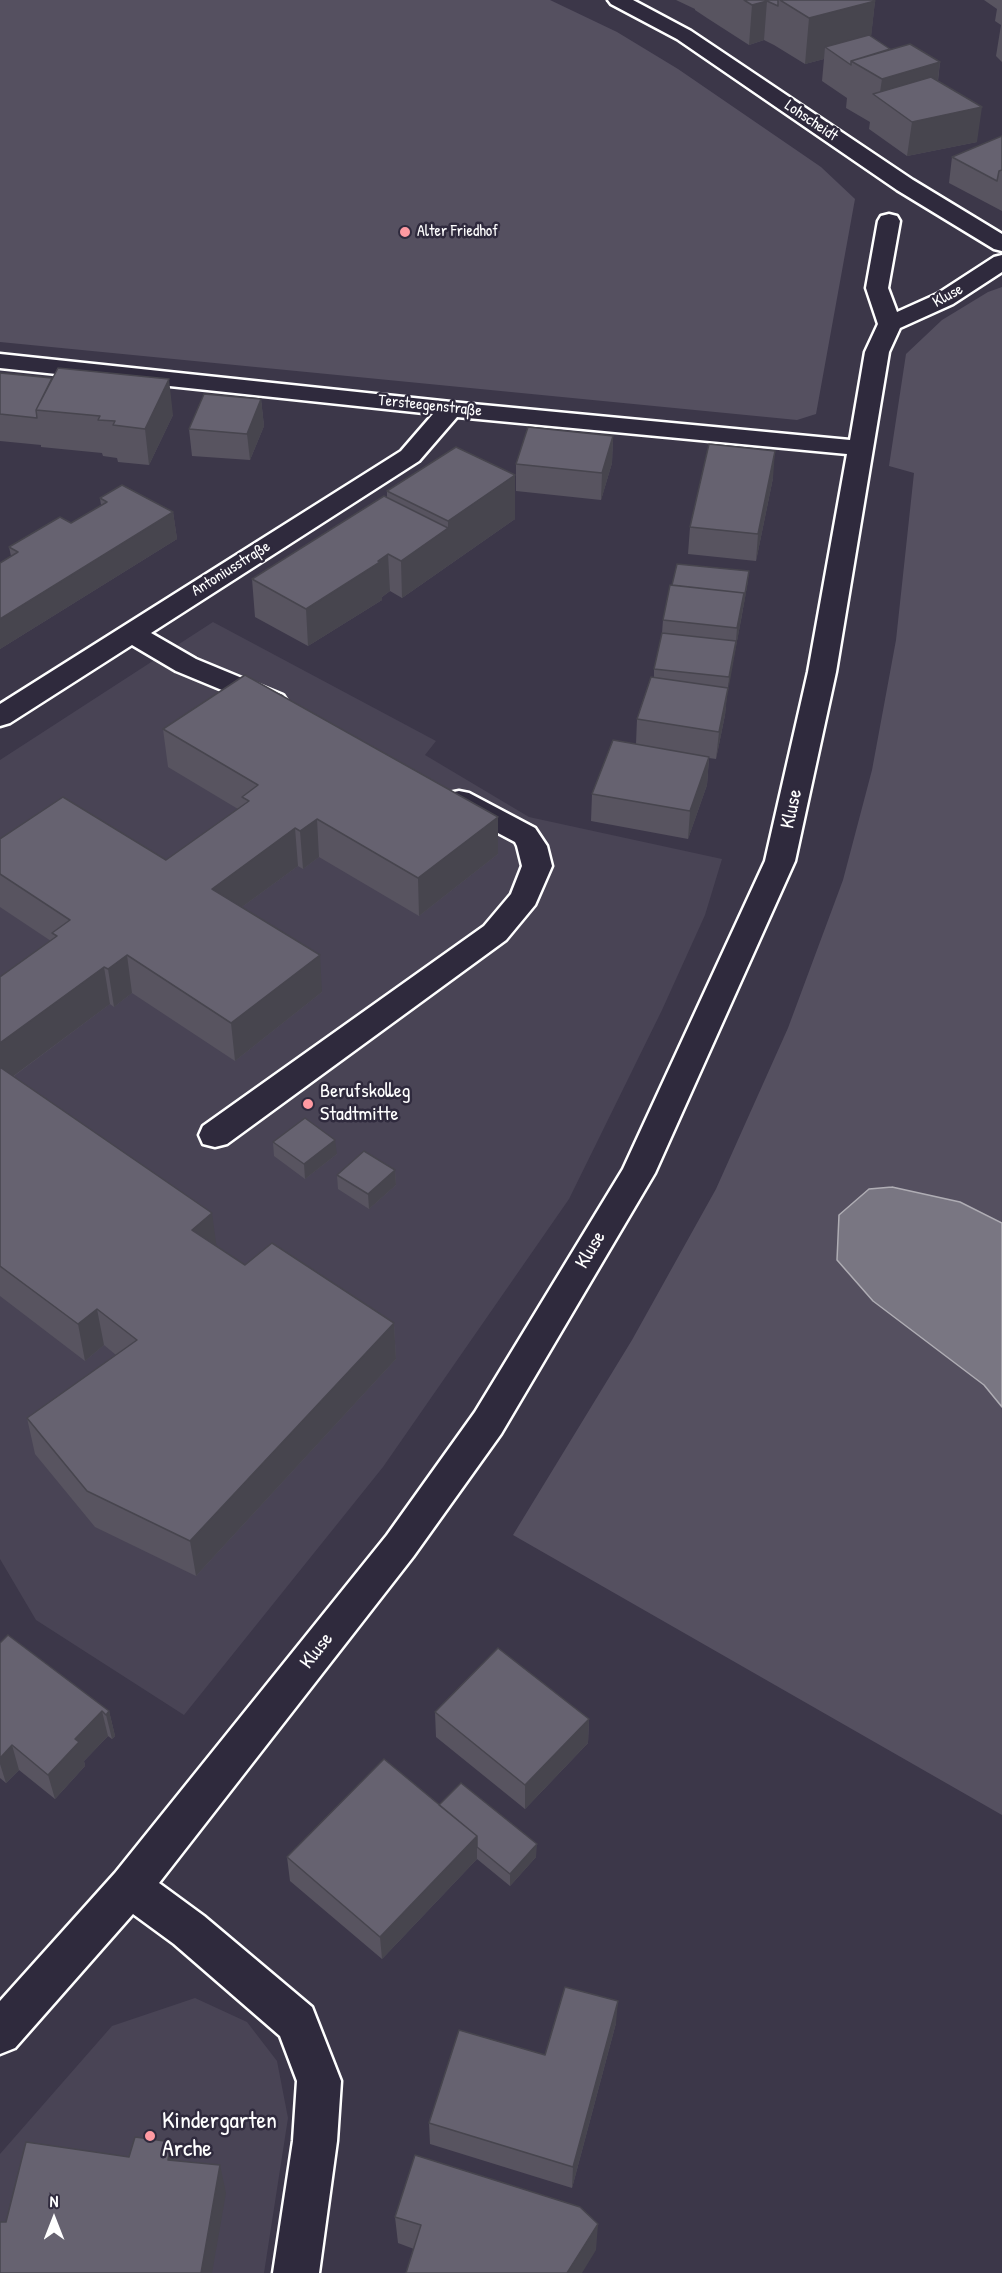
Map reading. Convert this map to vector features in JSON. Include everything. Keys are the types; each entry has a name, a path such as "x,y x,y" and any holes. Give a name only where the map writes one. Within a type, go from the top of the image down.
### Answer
{"street":[{"name":"Lohscheidt","path":"618,0 684,35 905,185 1002,244"},
{"path":"889,221 877,288 890,324"},
{"name":"Kluse","path":"0,2033 130,1887 400,1546 488,1423 638,1173 780,861 822,672 876,352 890,324 945,299 1002,262"},
{"name":"Tersteegenstraße","path":"0,361 451,409 860,448"},
{"name":"Antoniusstraße","path":"0,717 410,456 451,409"},
{"path":"132,633 186,665 263,696 294,712"},
{"path":"215,1135 495,933 524,898 537,866 532,846 525,835 441,790"},
{"path":"130,1887 189,1930 297,2022 319,2081 315,2141 296,2273"}],"shaded area":[{"name":"Alter Friedhof","path":"0,0 550,0 617,32 678,69 821,167 855,199 816,414 797,420 0,342"},
{"path":"1002,287 1002,1815 513,1535 632,1340 716,1189 788,1028 843,880 872,770 896,640 914,473 889,466 906,354 942,320 988,292"},
{"name":"Berufskolleg Stadtmitte","path":"213,622 436,741 425,755 529,817 722,859 705,915 662,1010 569,1199 383,1467 184,1715 36,1620 0,1559 0,760"},
{"path":"892,1187 960,1202 1002,1223 1002,1407 984,1385 873,1301 837,1260 839,1215 869,1189"},
{"name":"Kindergarten Arche","path":"195,1998 247,2022 277,2061 288,2118 264,2273 0,2273 0,2154 112,2026"}],"building":[{"path":"744,0 778,0 778,6 767,1 752,5"},
{"path":"780,0 874,0 875,1 809,18"},
{"path":"869,35 890,49 851,61 851,65 825,47"},
{"path":"910,44 940,62 882,79 851,61"},
{"path":"931,77 982,107 912,122 873,94"},
{"path":"1002,136 1002,170 999,171 997,181 952,157"},
{"path":"58,368 169,379 145,429 113,425 115,421 98,420 100,416 36,410"},
{"path":"0,373 52,378 36,410 37,418 0,414"},
{"path":"204,394 261,399 247,434 189,429"},
{"path":"528,427 613,436 602,473 516,464"},
{"path":"709,444 775,451 758,534 690,527"},
{"path":"456,447 515,475 448,521 387,491"},
{"path":"122,485 173,512 0,619 0,563 18,552 9,547 60,517 71,523 107,502 100,498"},
{"path":"384,496 448,528 401,561 388,554 378,561 380,562 306,609 252,579"},
{"path":"677,564 749,571 743,605 744,593 672,585"},
{"path":"670,585 744,593 737,628 663,620"},
{"path":"662,633 736,641 729,677 654,669"},
{"path":"245,675 498,817 418,878 317,819 300,831 295,828 212,889 320,955 231,1023 127,955 108,969 104,967 0,1043 0,977 57,936 52,933 70,920 0,874 0,839 63,797 166,860 249,801 242,797 258,785 163,729"},
{"path":"651,677 728,688 719,732 637,719"},
{"path":"613,740 709,757 690,811 592,794"},
{"path":"0,1067 212,1213 192,1230 245,1265 272,1243 394,1323 190,1541 87,1491 27,1418 137,1340 97,1309 78,1324 0,1266"},
{"path":"305,1118 335,1140 304,1164 273,1142"},
{"path":"364,1151 395,1170 368,1194 337,1175"},
{"path":"8,1635 109,1711 106,1715 102,1711 75,1739 79,1742 48,1775 12,1745 0,1758 0,1643"},
{"path":"498,1648 589,1719 525,1785 435,1712"},
{"path":"384,1759 477,1836 380,1937 287,1857"},
{"path":"461,1783 537,1844 510,1874 477,1847 477,1836 439,1805"},
{"path":"565,1987 618,2001 573,2167 429,2123 459,2030 545,2055"},
{"path":"135,2137 172,2142 168,2160 220,2165 201,2273 0,2273 0,2222 6,2222 26,2142 129,2157"},
{"path":"415,2155 580,2207 598,2224 567,2273 406,2273 421,2225 395,2217"}],"place":[{"name":"Alter Friedhof","path":"405,232"},
{"name":"Berufskolleg Stadtmitte","path":"308,1104"},
{"name":"Kindergarten Arche","path":"150,2136"}]}
